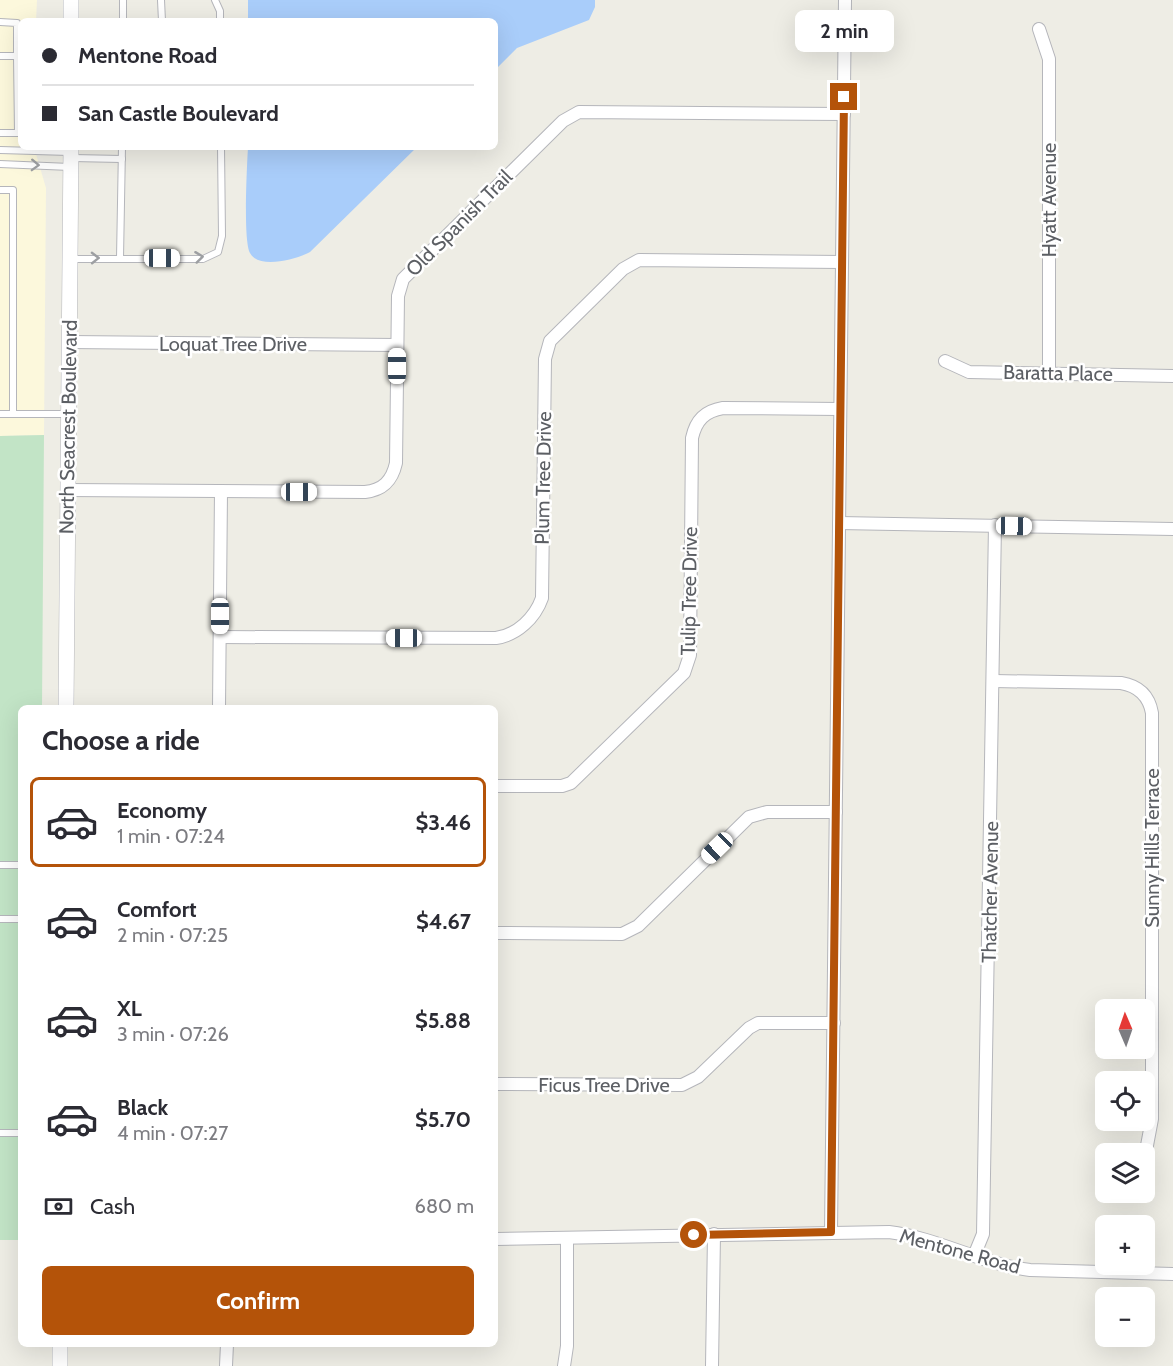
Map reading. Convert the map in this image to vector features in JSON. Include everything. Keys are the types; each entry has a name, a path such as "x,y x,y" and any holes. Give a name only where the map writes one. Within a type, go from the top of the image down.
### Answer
{"street":[{"path":"71,0 71,18"},
{"path":"831,1232 845,0"},
{"name":"Hyatt Avenue","path":"1039,28 1050,59 1049,373"},
{"name":"Old Spanish Trail","path":"67,490 365,492 382,487 390,480 396,463 398,296 403,279 570,115 579,112 844,114"},
{"name":"North Seacrest Boulevard","path":"66,705 70,156"},
{"name":"Plum Tree Drive","path":"219,638 496,638 514,633 533,615 542,598 545,359 550,341 623,269 639,261 842,262"},
{"name":"Loquat Tree Drive","path":"69,342 397,345"},
{"name":"Baratta Place","path":"945,361 969,372 1173,376"},
{"name":"Tulip Tree Drive","path":"498,786 562,786 571,783 684,673 690,655 692,438 698,420 714,410 723,408 840,409"},
{"path":"219,705 221,491"},
{"path":"839,523 1173,529"},
{"name":"Thatcher Avenue","path":"974,1256 983,1234 995,525"},
{"name":"Sunny Hills Terrace","path":"994,681 1121,683 1139,689 1150,704 1152,713 1152,1119 1147,1143"},
{"path":"498,933 622,934 638,926 749,817 767,812 836,812"},
{"name":"Ficus Tree Drive","path":"498,1084 682,1085 698,1077 749,1028 758,1023 834,1023"},
{"name":"Mentone Road","path":"498,1239 889,1232 909,1234 930,1240 1013,1268 1173,1274"},
{"path":"712,1366 714,1234"},
{"path":"564,1366 567,1346 567,1238"},
{"path":"60,1347 60,1366"},
{"path":"226,1366 227,1347"}],"lane":[{"path":"123,0 123,18"},
{"path":"162,0 162,18"},
{"path":"216,0 220,18"},
{"path":"0,22 17,23 18,133 0,133"},
{"path":"0,56 17,56"},
{"path":"0,150 122,159"},
{"path":"120,258 122,150"},
{"path":"70,259 204,259 219,252 222,236 221,150"},
{"path":"0,164 70,156"},
{"path":"0,190 13,190 13,414"},
{"path":"0,414 68,414"},
{"path":"0,865 18,865"},
{"path":"0,919 18,919"},
{"path":"0,1133 18,1133"}],"shaded area":[{"path":"0,0 37,0 36,18 18,18 18,150 35,150 46,188 44,435 0,436"}],"green space":[{"path":"44,435 42,705 18,705 18,1240 0,1240 0,436"}],"water":[{"path":"248,0 595,0 595,7 589,20 517,48 498,67 498,18 248,18"},
{"path":"248,150 414,150 310,252 296,258 270,262 261,261 250,253 246,202"}],"route":[{"path":"694,1235 831,1232 844,97"}]}
